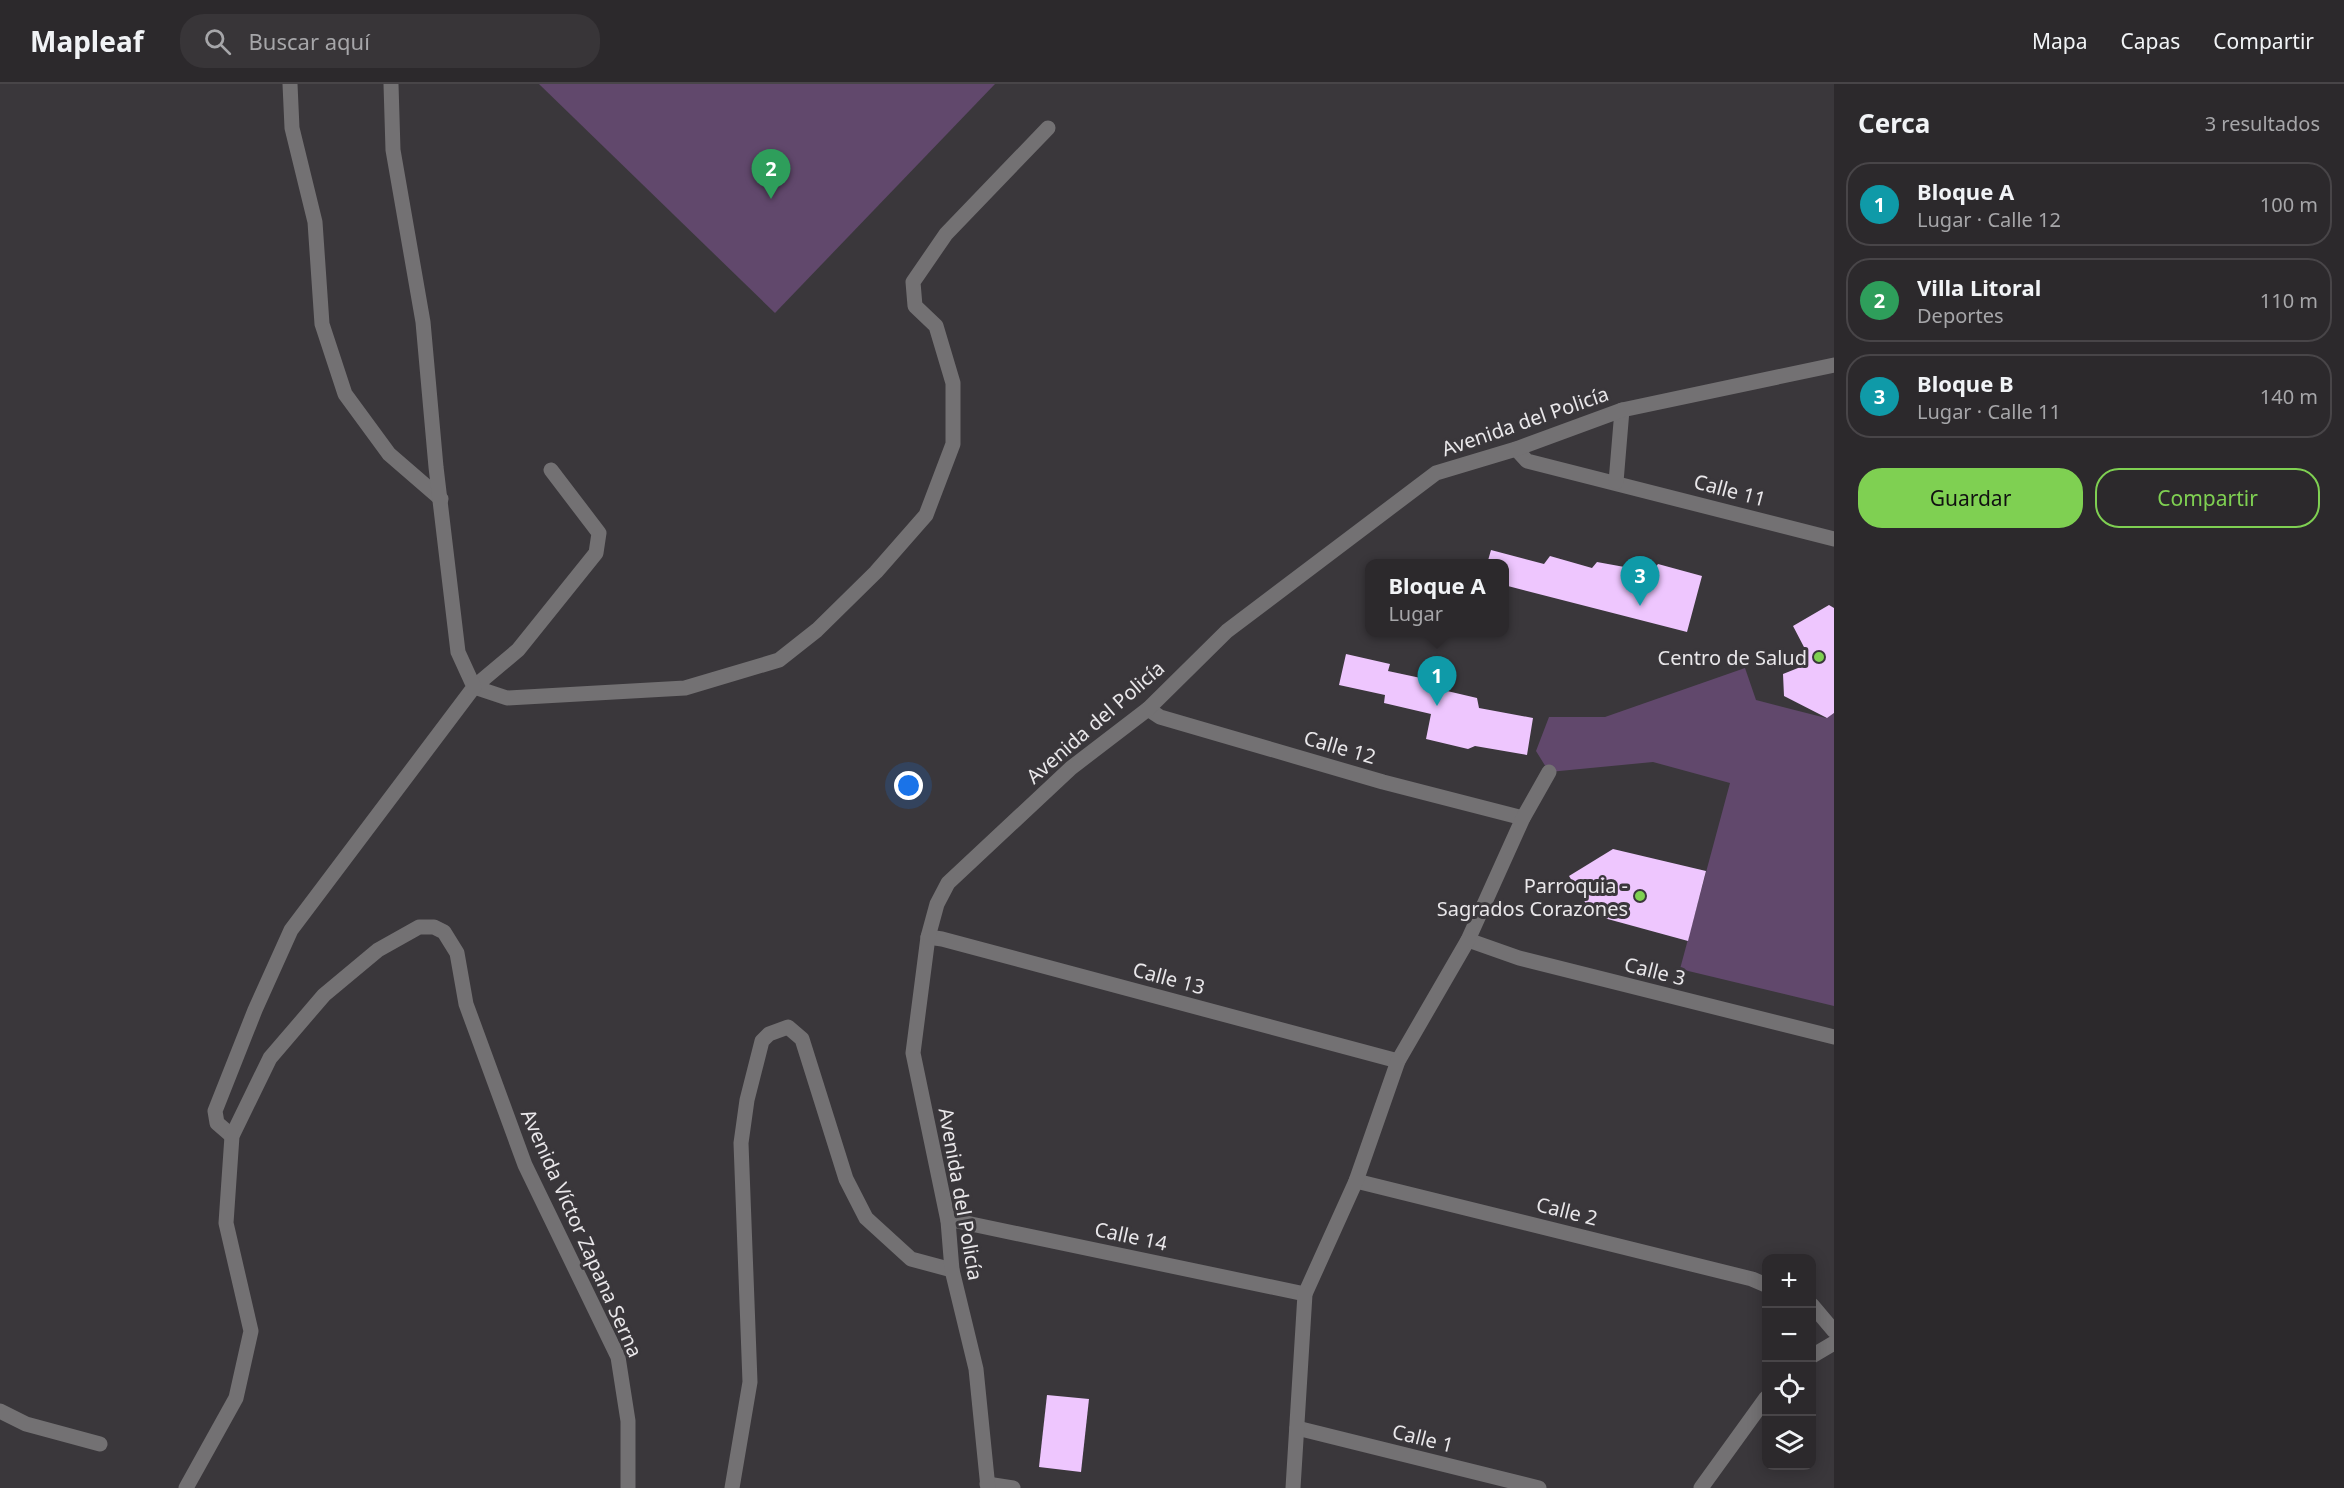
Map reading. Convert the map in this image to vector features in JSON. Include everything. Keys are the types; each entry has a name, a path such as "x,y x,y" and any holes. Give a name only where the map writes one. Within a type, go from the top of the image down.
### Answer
{"street":[{"path":"290,84 292,128 315,222 322,324 345,394 389,454 441,499"},
{"path":"391,84 393,150 423,322 436,467 458,652 474,687 507,698 685,688 779,660 817,630 868,580 926,515 953,444 953,383 936,326 915,306 913,282 946,234 1048,128"},
{"name":"Avenida del Policía","path":"988,1486 976,1369 952,1270 948,1221 912,1053 928,937 937,904 948,883 1071,768 1148,709 1227,632 1436,473 1516,449 1622,410 1834,365"},
{"path":"1616,482 1622,410"},
{"name":"Calle 11","path":"1516,449 1527,461 1834,539"},
{"path":"232,1136 217,1123 215,1111 255,1010 291,930 474,687 518,650 596,553 599,533 551,470"},
{"name":"Calle 12","path":"1148,709 1160,717 1383,782 1523,818"},
{"path":"1293,1488 1305,1294 1356,1180 1398,1061 1468,940 1523,818 1549,772"},
{"name":"Avenida Víctor Zapana Serna","path":"186,1488 236,1398 251,1331 226,1223 232,1136 270,1058 324,995 378,950 419,927 434,927 444,932 456,953 466,1004 525,1165 618,1357 628,1421 628,1488"},
{"name":"Calle 13","path":"928,937 1398,1061"},
{"name":"Calle 3","path":"1468,940 1519,958 1834,1037"},
{"path":"732,1488 750,1382 741,1143 747,1100 759,1051 762,1041 769,1034 788,1027 802,1039 846,1179 866,1218 911,1259 952,1270"},
{"name":"Calle 2","path":"1356,1180 1762,1283"},
{"name":"Calle 14","path":"948,1221 957,1221 1305,1294"},
{"path":"1815,1308 1834,1331"},
{"path":"1816,1354 1834,1343"},
{"path":"1701,1488 1762,1405"},
{"path":"0,1411 26,1424 100,1444"},
{"name":"Calle 1","path":"1297,1428 1539,1488"},
{"path":"988,1486 1013,1488"}],"shaded area":[{"path":"539,84 995,84 775,313"},
{"path":"1745,668 1756,700 1826,718 1834,713 1834,1006 1680,969 1730,783 1653,762 1549,772 1536,751 1549,717 1605,717"}],"building":[{"path":"1491,550 1544,564 1550,556 1592,568 1597,562 1652,572 1658,564 1702,576 1687,632 1509,586 1509,559 1488,559"},
{"name":"Centro de Salud","path":"1829,605 1834,608 1834,713 1827,718 1784,696 1783,674 1803,666 1805,649 1793,626"},
{"path":"1346,654 1390,664 1388,671 1430,680 1430,687 1477,698 1479,708 1533,718 1527,755 1475,746 1468,749 1426,739 1431,714 1384,703 1385,695 1339,685"},
{"name":"Parroquia - Sagrados Corazones","path":"1613,849 1706,871 1688,941 1593,915 1569,876"},
{"path":"1047,1395 1089,1399 1081,1472 1039,1467"}],"place":[{"name":"Villa Litoral","path":"771,199"},
{"name":"Bloque B","path":"1640,606"},
{"name":"Centro de Salud","path":"1819,657"},
{"name":"Bloque A","path":"1437,706"},
{"name":"Parroquia - Sagrados Corazones","path":"1640,896"}]}
